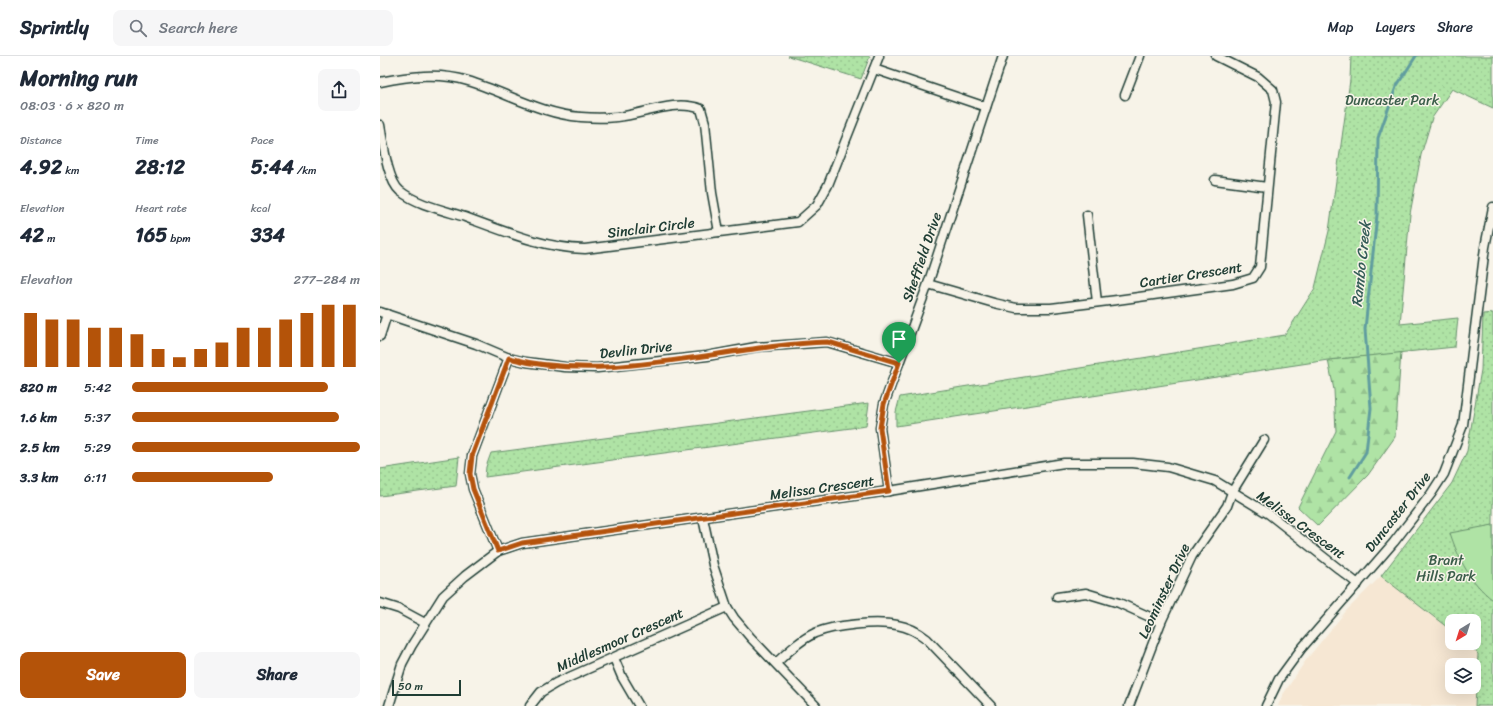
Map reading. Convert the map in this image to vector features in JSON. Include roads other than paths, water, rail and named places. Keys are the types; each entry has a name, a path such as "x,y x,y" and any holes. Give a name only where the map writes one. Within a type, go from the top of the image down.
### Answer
{"street":[{"name":"Sinclair Circle","path":"380,125 388,167 399,190 421,203 542,244 565,248 585,249 798,222 817,205 836,166 878,56"},
{"name":"Sheffield Drive","path":"889,491 880,428 884,404 928,284 1003,56"},
{"path":"1125,95 1140,56"},
{"name":"Cartier Crescent","path":"928,284 1016,308 1051,308 1233,284 1253,278 1260,267 1276,102 1273,90 1258,77 1216,56"},
{"path":"874,69 986,107"},
{"path":"380,82 403,77 435,76 467,80 555,113 580,118 618,117 664,107 690,105 701,109 706,123 712,193 719,232"},
{"path":"1215,180 1267,187"},
{"name":"Duncaster Drive","path":"1266,706 1279,679 1301,649 1358,584 1431,494 1444,474 1462,426 1489,248 1493,207"},
{"path":"1087,215 1097,302"},
{"path":"380,336 384,313"},
{"name":"Devlin Drive","path":"384,313 476,344 509,358 534,363 597,368 707,356 763,346 828,342 899,363"},
{"path":"498,551 473,489 470,474 472,456 509,358"},
{"name":"Leominster Drive","path":"1129,706 1161,622 1192,556 1227,506 1232,492 1264,440"},
{"name":"Melissa Crescent","path":"389,706 402,664 425,622 443,596 465,576 498,551 522,543 889,491 1064,463 1133,462 1168,467 1215,481 1269,514 1358,584"},
{"path":"704,518 713,565 727,607 734,618 816,706"},
{"path":"1057,597 1086,593 1119,603 1161,622"},
{"path":"380,603 425,622"},
{"name":"Middlesmoor Crescent","path":"530,706 541,692 556,683 727,607"},
{"path":"776,663 798,643 814,634 828,629 873,624 897,625 915,630 927,639 991,706"},
{"path":"614,658 625,682 639,706"}],"waterway":[{"name":"Rambo Creek","path":"1350,477 1366,452 1371,408 1365,329 1377,215 1378,138 1396,87 1416,56"}],"park label":[{"name":"Duncaster Park","path":"1392,100"},
{"name":"Brant Hills Park","path":"1446,568"}]}
